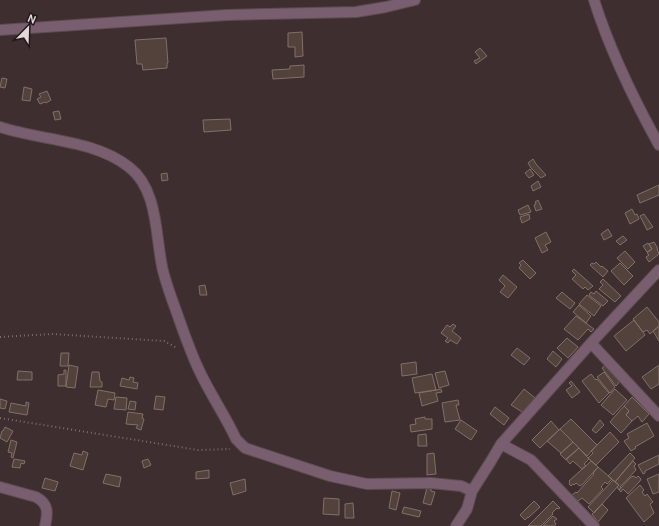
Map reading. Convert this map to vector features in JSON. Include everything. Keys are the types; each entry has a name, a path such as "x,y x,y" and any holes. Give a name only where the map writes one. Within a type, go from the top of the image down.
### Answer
{"street":[{"path":"0,30 227,15 356,12 415,0"},
{"path":"594,0 604,31 626,83 659,145"},
{"path":"0,127 20,134 56,140 94,150 119,160 138,175 144,183 150,199 163,271 185,338 199,371 236,439 245,448 330,476 367,484 431,483 461,486 472,491"},
{"path":"456,526 467,509 472,491 501,444 591,343 659,270"},
{"path":"591,343 659,416"},
{"path":"501,444 531,460 594,526"},
{"path":"0,487 41,499 48,512 45,526"}],"path":[{"path":"0,337 52,334 164,341 192,355"},
{"path":"0,418 198,450 245,448"}],"building":[{"path":"302,32 303,56 295,57 295,47 288,47 288,33"},
{"path":"166,38 167,68 143,70 142,64 137,64 135,40"},
{"path":"480,48 487,56 476,64 474,61 480,58 475,52"},
{"path":"304,65 304,77 273,79 272,70 290,69 290,66"},
{"path":"2,78 7,79 5,88 0,87"},
{"path":"24,87 32,89 30,101 22,100"},
{"path":"47,91 51,100 40,104 37,99 41,97 39,94"},
{"path":"59,111 61,119 55,120 53,112"},
{"path":"230,119 231,130 204,132 203,120"},
{"path":"533,159 546,175 541,178 528,163"},
{"path":"530,169 534,175 529,178 525,173"},
{"path":"167,173 168,180 162,181 161,174"},
{"path":"538,181 541,187 533,191 531,186"},
{"path":"659,185 659,195 640,203 637,195"},
{"path":"538,200 542,209 536,211 534,205"},
{"path":"528,205 531,212 520,215 518,210"},
{"path":"632,209 635,215 637,214 639,219 630,224 625,213"},
{"path":"529,214 530,219 522,223 520,217"},
{"path":"644,214 653,227 647,230 640,216"},
{"path":"608,229 612,236 604,240 601,234"},
{"path":"546,232 551,242 545,245 548,250 542,253 535,238"},
{"path":"623,236 627,240 620,245 616,241"},
{"path":"654,242 659,254 649,262 646,257 649,255 647,253 652,249 649,244"},
{"path":"648,243 652,249 647,252 643,246"},
{"path":"625,251 635,262 628,269 617,258"},
{"path":"523,260 536,273 530,279 519,268 521,265 519,263"},
{"path":"596,262 608,271 603,277 590,265"},
{"path":"620,263 633,276 624,285 611,271"},
{"path":"574,269 593,286 588,290 585,287 583,289 572,279 576,275 572,271"},
{"path":"503,275 517,287 508,298 500,292 505,286 499,280"},
{"path":"603,279 621,296 615,302 599,289 603,285 600,282"},
{"path":"205,285 207,295 200,295 199,286"},
{"path":"596,291 608,301 603,306 589,295 591,292 594,294"},
{"path":"562,292 575,303 570,309 556,298"},
{"path":"587,295 601,306 594,316 579,304"},
{"path":"579,305 591,316 586,323 573,312"},
{"path":"647,307 659,322 659,326 650,334 647,330 643,332 633,319"},
{"path":"576,316 594,329 591,332 588,329 578,340 564,329"},
{"path":"634,320 645,335 626,351 614,336"},
{"path":"453,324 456,326 452,331 461,338 457,344 450,340 448,343 445,341 448,338 441,333 447,325 450,327"},
{"path":"659,326 659,341 653,331"},
{"path":"567,338 578,347 568,358 557,348"},
{"path":"517,348 530,358 524,365 511,355"},
{"path":"553,351 562,359 556,367 547,359"},
{"path":"61,353 69,353 68,366 60,366"},
{"path":"416,362 417,374 402,376 401,364"},
{"path":"609,362 622,379 616,386 602,368"},
{"path":"69,365 78,367 75,388 66,387"},
{"path":"659,365 659,384 651,389 642,377"},
{"path":"64,370 66,370 66,386 58,386 58,375 64,374"},
{"path":"18,371 32,372 32,380 17,380"},
{"path":"445,371 449,385 439,388 435,373"},
{"path":"92,372 99,372 102,387 90,387"},
{"path":"604,372 615,387 610,393 597,377"},
{"path":"432,374 436,390 415,393 412,378"},
{"path":"591,374 609,393 599,403 582,381"},
{"path":"130,377 134,378 133,382 138,383 137,389 120,386 122,378 129,380"},
{"path":"571,381 580,392 572,398 566,390 572,386 569,383"},
{"path":"441,389 442,392 436,393 438,401 422,406 419,393"},
{"path":"524,389 535,398 524,413 511,405"},
{"path":"615,389 627,400 613,415 601,405"},
{"path":"98,390 115,393 114,400 108,399 106,407 95,405"},
{"path":"156,396 165,397 163,410 154,409"},
{"path":"116,397 127,398 126,410 114,409"},
{"path":"632,397 649,414 642,422 638,416 632,421 626,415 629,411 624,406"},
{"path":"0,399 7,401 5,409 0,408"},
{"path":"458,400 459,405 456,405 460,420 445,422 442,403"},
{"path":"130,401 136,402 135,410 128,409"},
{"path":"26,402 29,403 27,415 9,412 11,403 26,406"},
{"path":"624,406 629,411 626,415 632,421 621,433 610,422"},
{"path":"495,407 509,418 504,425 490,414"},
{"path":"128,412 143,414 142,418 144,419 141,430 136,428 138,425 126,424"},
{"path":"425,417 425,419 432,419 432,429 411,432 410,425 416,424 415,419"},
{"path":"571,419 597,445 587,456 560,429"},
{"path":"461,420 477,431 471,440 455,429"},
{"path":"600,420 604,425 596,433 592,430"},
{"path":"551,421 559,430 540,448 532,440"},
{"path":"647,423 654,436 631,451 624,441 629,438 627,434"},
{"path":"5,427 13,431 7,442 0,438"},
{"path":"560,429 573,442 561,453 547,441"},
{"path":"610,432 619,442 596,465 588,458 593,453 591,451"},
{"path":"426,434 427,446 418,446 418,435"},
{"path":"11,440 17,442 13,458 11,457 12,453 8,452"},
{"path":"573,442 579,448 566,460 560,454"},
{"path":"579,448 589,459 584,464 586,466 582,469 573,461 570,464 566,459"},
{"path":"83,451 88,453 83,470 70,466 74,453 82,455"},
{"path":"434,453 436,474 427,475 427,454"},
{"path":"630,453 635,458 615,482 608,476"},
{"path":"659,455 659,464 645,471 643,474 638,465"},
{"path":"14,459 25,461 24,464 21,463 20,468 12,467"},
{"path":"148,459 151,465 144,468 142,461"},
{"path":"591,461 598,467 583,484 580,486 576,483 571,486 569,481"},
{"path":"633,461 636,464 634,466 636,470 619,490 617,487 619,485 615,482"},
{"path":"598,467 612,479 607,484 605,482 601,487 603,489 589,504 582,498 578,501 572,495 576,492 577,493 594,474 593,473"},
{"path":"209,470 209,478 196,479 196,472"},
{"path":"106,474 121,477 119,487 103,483"},
{"path":"659,474 659,492 653,494 647,479"},
{"path":"634,476 636,478 638,476 641,479 640,481 628,494 623,489 621,492 619,490 631,477"},
{"path":"45,478 58,482 55,491 42,488"},
{"path":"245,479 246,491 233,495 230,483"},
{"path":"613,480 619,485 594,513 588,507"},
{"path":"640,485 644,490 642,492 645,496 647,494 653,502 650,504 654,513 644,522 626,498"},
{"path":"427,488 435,492 431,505 423,503"},
{"path":"392,491 400,493 396,510 389,508"},
{"path":"324,498 339,499 339,515 323,514"},
{"path":"534,501 540,507 525,520 520,515"},
{"path":"553,501 560,508 557,508 541,526 528,526"},
{"path":"353,503 354,518 345,518 345,504"},
{"path":"602,504 608,510 598,522 592,514"},
{"path":"404,507 421,511 419,517 402,513"},
{"path":"553,516 557,519 554,521 556,524 554,526 543,526"}]}
